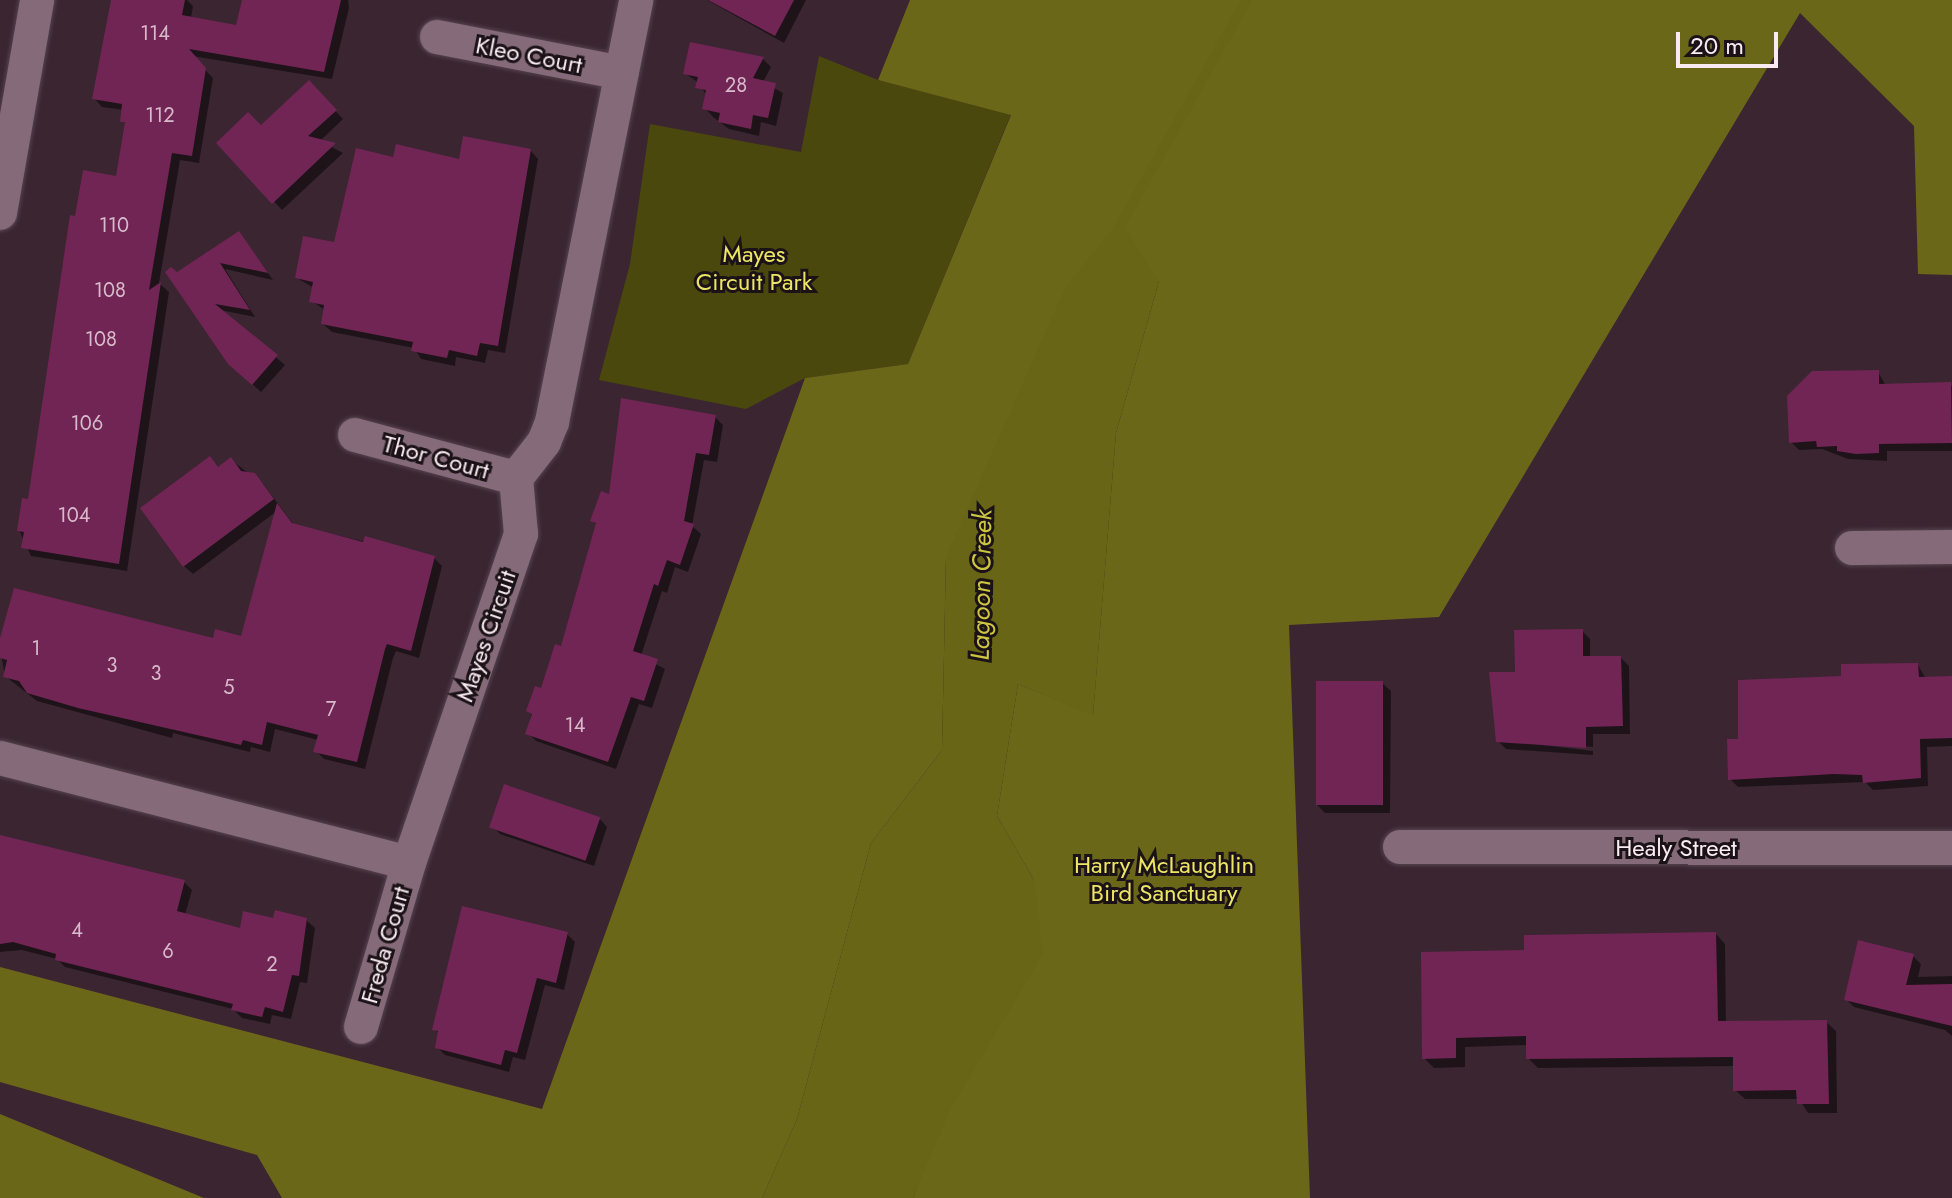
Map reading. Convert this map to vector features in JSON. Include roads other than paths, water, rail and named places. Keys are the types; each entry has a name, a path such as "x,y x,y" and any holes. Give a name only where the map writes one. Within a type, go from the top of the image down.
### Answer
{"street":[{"path":"0,213 37,0"},
{"path":"516,478 544,442 552,422 636,0"},
{"name":"Kleo Court","path":"437,37 622,73"},
{"name":"Thor Court","path":"355,435 516,478"},
{"name":"Mayes Circuit","path":"409,863 521,534 516,478"},
{"path":"1852,548 1952,547"},
{"path":"0,758 409,863"},
{"name":"Healy Street","path":"1400,847 1952,848"},
{"name":"Freda Court","path":"361,1027 409,863"}],"water":[{"path":"1120,220 1159,281 1116,433 1093,716 1018,684 997,816 1034,880 1043,954 950,1110 913,1198 762,1198 797,1119 871,843 942,750 946,557 1065,288"}],"waterway":[{"name":"Lagoon Creek","path":"1116,233 1247,0"}],"park label":[{"name":"Mayes Circuit Park","path":"754,268"},
{"name":"Harry McLaughlin Bird Sanctuary","path":"1164,879"}]}
